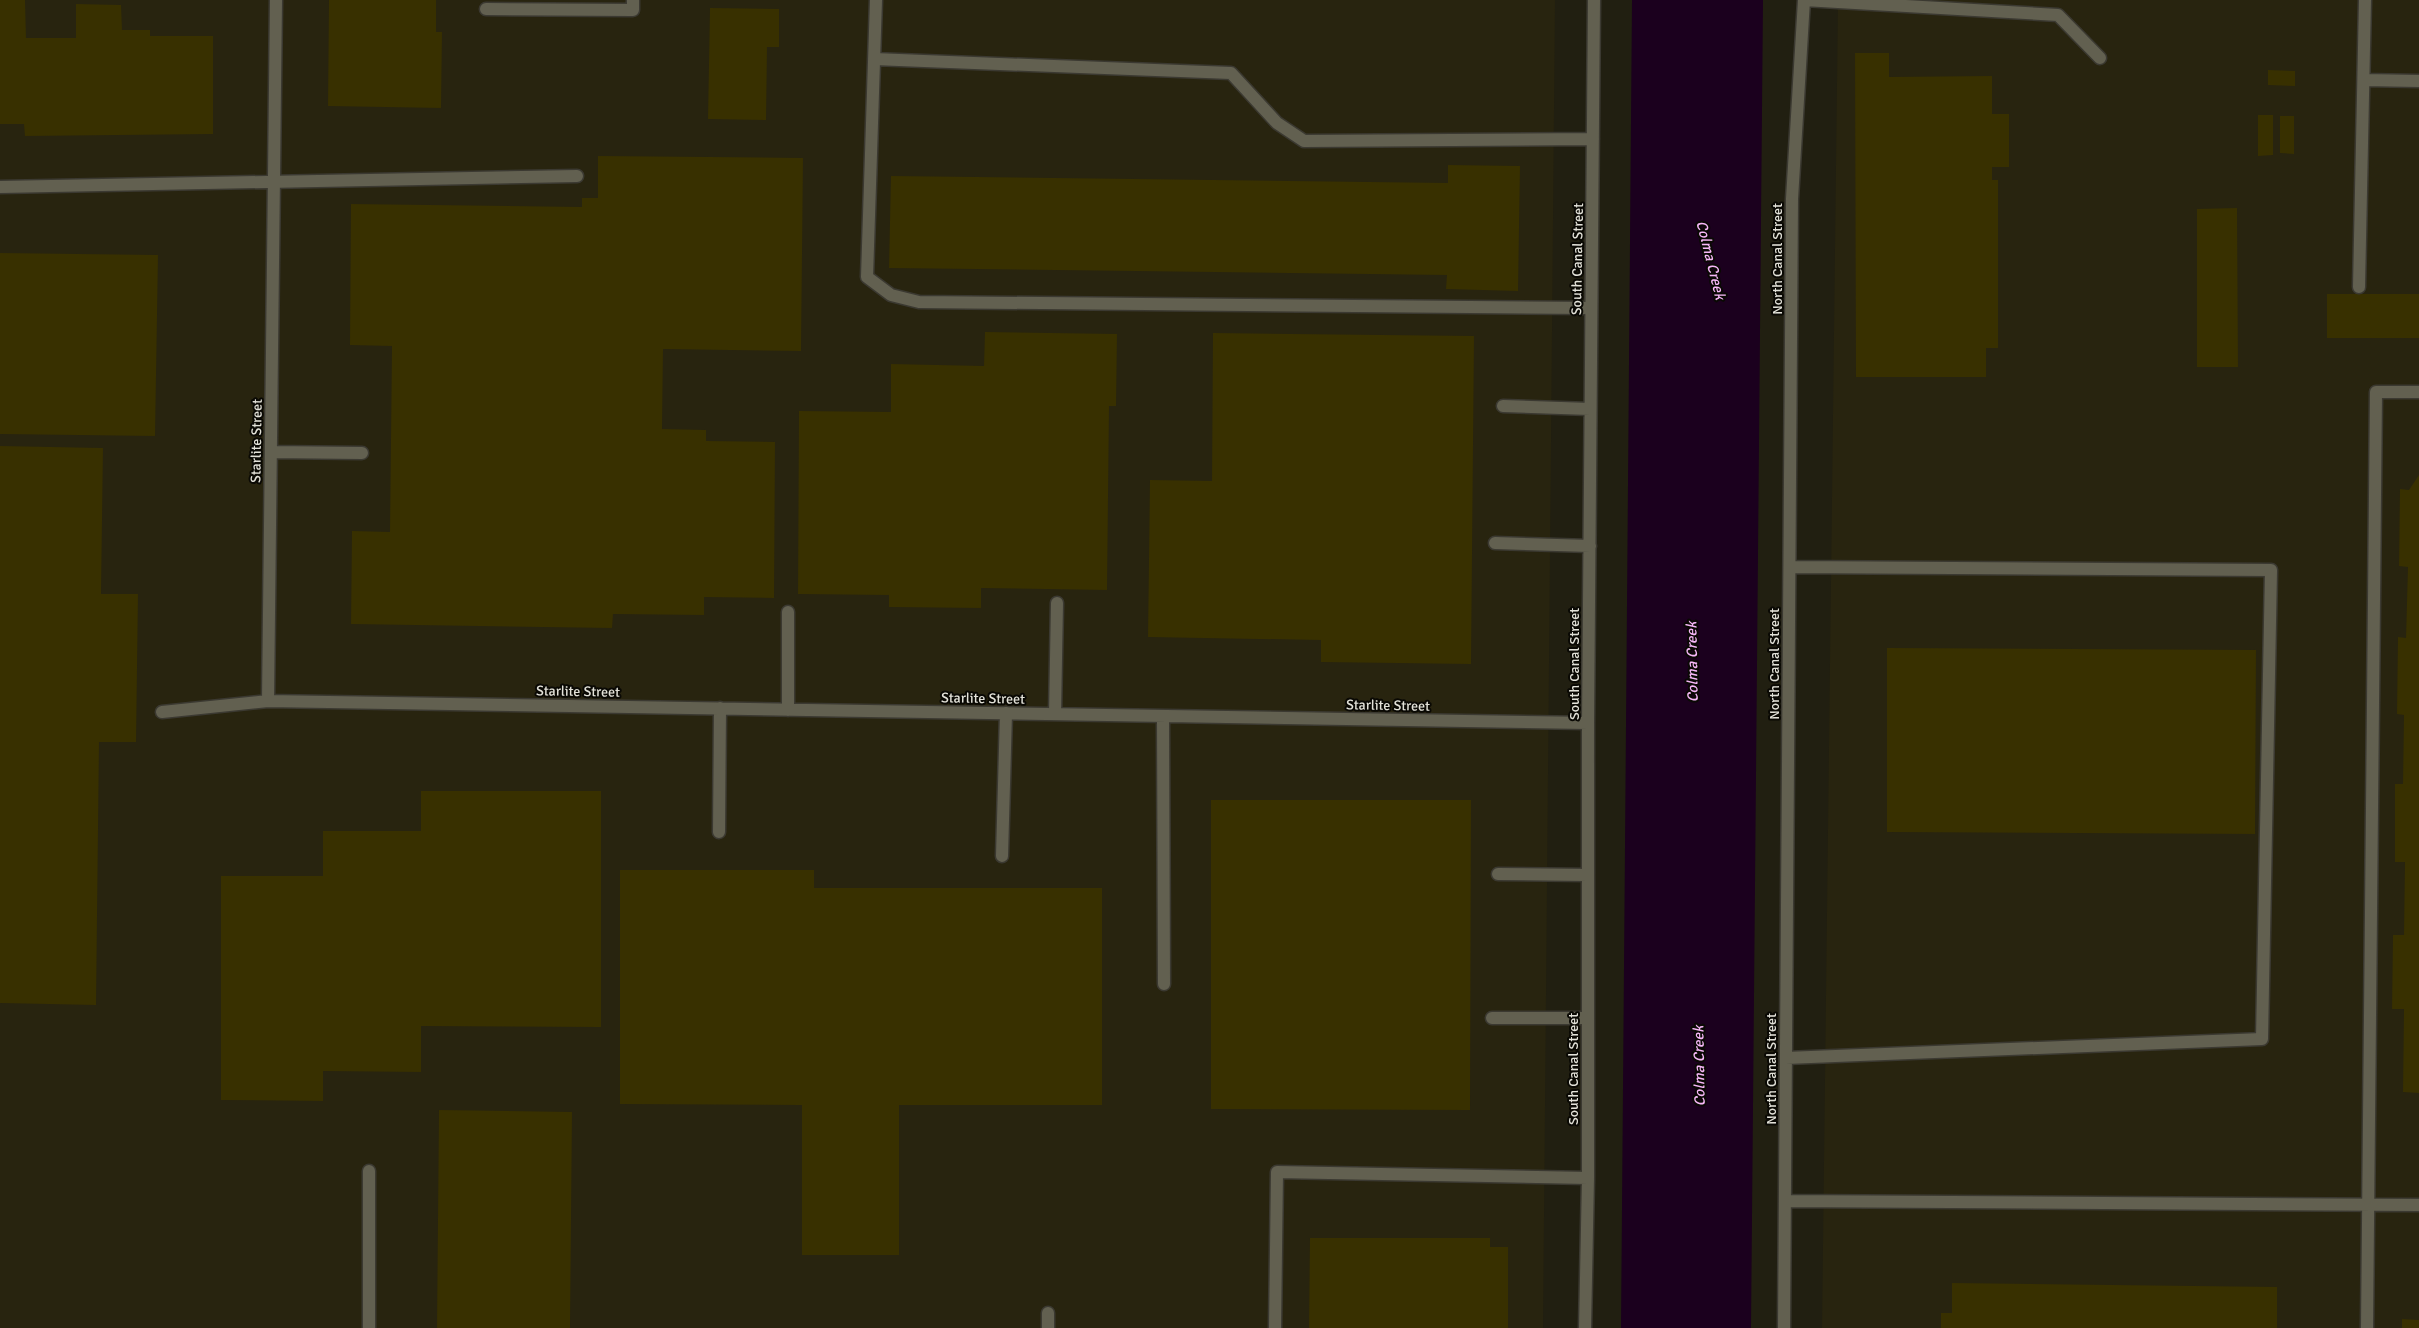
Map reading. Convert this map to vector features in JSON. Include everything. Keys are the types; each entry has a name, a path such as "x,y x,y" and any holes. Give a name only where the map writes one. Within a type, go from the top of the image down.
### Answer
{"street":[{"name":"Starlite Street","path":"276,0 268,701 1588,723"},
{"path":"486,9 633,10 634,0"},
{"path":"876,0 867,277 891,295 919,302 1591,308"},
{"name":"South Canal Street","path":"1585,1328 1588,1178 1588,723 1594,0"},
{"path":"1804,0 2058,15 2100,58"},
{"name":"North Canal Street","path":"1784,1328 1792,200 1804,0"},
{"path":"2359,287 2365,0"},
{"path":"874,59 1231,73 1277,123 1304,141 1593,139"},
{"path":"2364,80 2419,81"},
{"path":"0,187 577,176"},
{"path":"2367,1328 2376,392 2419,392"},
{"path":"1503,406 1590,409"},
{"path":"271,452 362,453"},
{"path":"1495,543 1590,546"},
{"path":"1786,1058 2262,1039 2271,570 1790,567"},
{"path":"1055,714 1056,603"},
{"path":"788,612 788,710"},
{"path":"162,712 268,701"},
{"path":"718,832 720,708"},
{"path":"1002,856 1006,713"},
{"path":"1163,716 1164,984"},
{"path":"1498,874 1588,875"},
{"path":"1492,1018 1588,1018"},
{"path":"369,1171 369,1328"},
{"path":"1275,1328 1277,1172 1588,1178"},
{"path":"1785,1201 2419,1205"},
{"path":"1048,1313 1048,1328"}],"shaded area":[{"path":"0,0 1555,0 1543,1328 0,1328"},
{"path":"1838,0 2419,0 2419,1328 1822,1328"}],"water":[{"name":"Colma Creek","path":"1632,0 1763,0 1751,1328 1621,1328"}],"building":[{"path":"0,0 25,0 26,38 76,38 76,4 121,5 122,30 150,30 150,36 213,36 213,134 25,136 24,124 0,124"},
{"path":"329,0 436,0 436,32 442,32 441,108 328,106"},
{"path":"710,8 779,9 779,47 767,47 766,120 708,119"},
{"path":"1855,53 1889,53 1889,77 1992,76 1992,114 2009,114 2009,167 1992,167 1992,180 1998,180 1998,348 1986,348 1986,377 1856,377"},
{"path":"2268,70 2295,71 2295,86 2268,85"},
{"path":"2258,115 2273,115 2273,155 2258,156"},
{"path":"2280,116 2294,116 2294,154 2280,153"},
{"path":"598,156 803,158 801,351 663,349 662,429 706,430 706,441 775,442 774,598 704,597 704,615 613,614 612,628 351,624 352,531 390,532 392,346 350,345 351,204 582,207 582,198 598,198"},
{"path":"1448,165 1520,166 1518,291 1446,289 1447,275 889,268 891,176 1448,183"},
{"path":"2237,208 2238,367 2197,367 2197,209"},
{"path":"0,253 158,255 155,436 0,434"},
{"path":"2327,294 2419,294 2419,338 2327,338"},
{"path":"985,332 1117,334 1116,406 1109,406 1107,590 981,588 981,608 889,607 889,595 798,594 799,411 891,412 891,364 984,366"},
{"path":"1213,333 1474,336 1471,664 1321,662 1321,640 1148,637 1150,480 1212,481"},
{"path":"0,446 103,448 101,594 138,594 136,742 99,742 96,1005 0,1003"},
{"path":"2419,475 2419,1093 2403,1092 2404,1009 2392,1009 2393,935 2404,935 2405,862 2395,862 2395,784 2403,784 2404,715 2397,714 2398,637 2406,638 2408,567 2399,566 2400,489 2409,490"},
{"path":"1887,648 2256,650 2255,834 1887,832"},
{"path":"421,791 601,791 601,1027 421,1026 421,1072 323,1071 323,1101 221,1100 221,876 323,876 323,831 421,831"},
{"path":"1211,800 1471,800 1470,1110 1211,1109"},
{"path":"620,870 814,870 814,888 1102,888 1102,1105 899,1105 899,1255 802,1255 802,1105 620,1104"},
{"path":"439,1110 572,1112 570,1328 437,1328"},
{"path":"1310,1238 1490,1238 1490,1247 1508,1247 1508,1328 1309,1328"},
{"path":"1952,1283 2277,1287 2277,1328 1941,1328 1941,1313 1952,1313"},
{"path":"2402,1319 2419,1320 2419,1328 2402,1328"}]}
